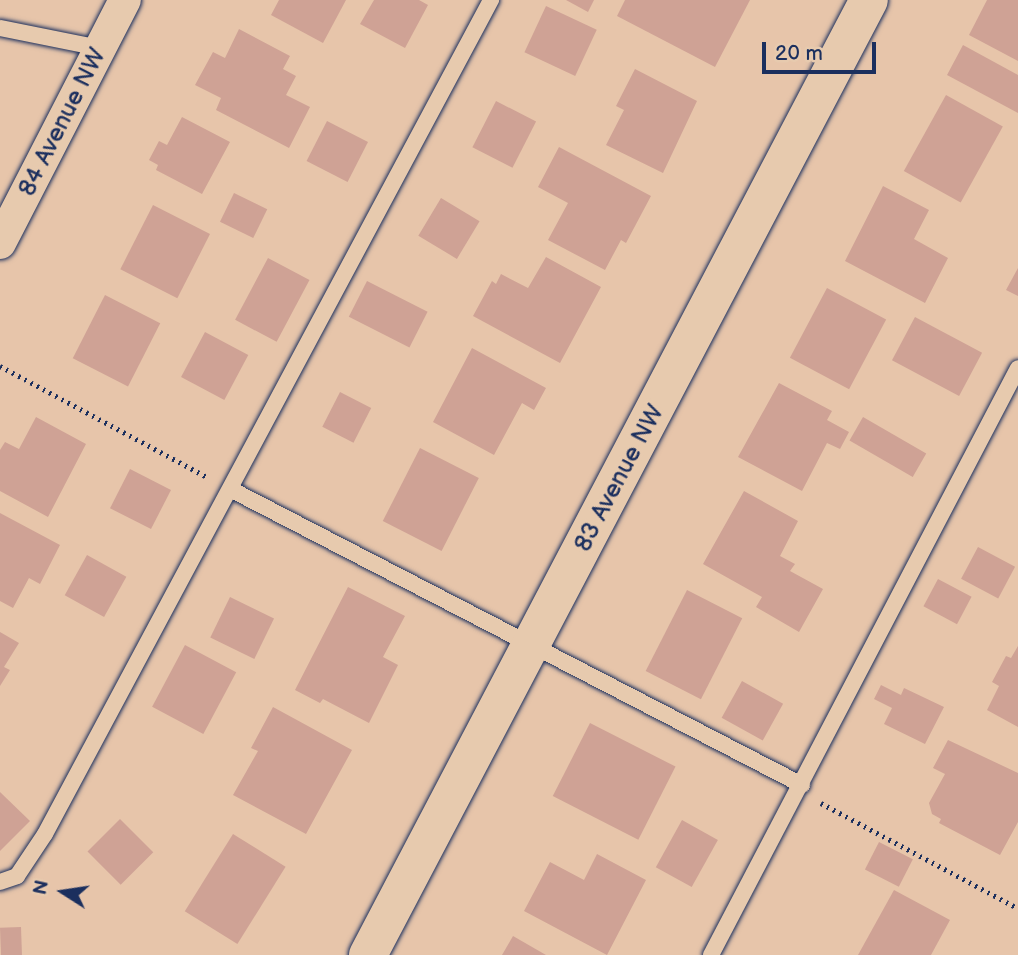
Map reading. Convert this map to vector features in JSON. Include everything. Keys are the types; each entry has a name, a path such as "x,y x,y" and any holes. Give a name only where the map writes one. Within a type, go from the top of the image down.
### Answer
{"street":[{"name":"84 Avenue NW","path":"0,243 125,0"},
{"name":"83 Avenue NW","path":"368,955 869,0"}],"lane":[{"path":"0,882 17,876 45,834 491,0"},
{"path":"0,27 100,48"},
{"path":"711,955 1018,368"},
{"path":"230,488 800,788"}],"path":[{"path":"0,366 230,488"},
{"path":"800,788 1018,908"}],"building":[{"path":"279,0 346,0 323,43 271,15"},
{"path":"374,0 419,0 428,5 405,48 360,24"},
{"path":"566,0 594,0 588,12"},
{"path":"625,0 750,0 715,67 617,16"},
{"path":"987,0 1018,0 1018,61 969,35"},
{"path":"546,6 597,30 575,76 524,52"},
{"path":"239,29 290,56 283,69 296,76 286,95 310,107 289,148 216,110 221,98 195,85 213,52 225,58"},
{"path":"963,45 1018,75 1018,113 947,75"},
{"path":"635,69 697,101 663,173 606,145 624,110 616,106"},
{"path":"946,95 1003,127 961,203 904,171"},
{"path":"496,101 536,121 512,168 472,147"},
{"path":"182,117 230,142 202,194 156,170 158,165 149,160 159,141 167,145"},
{"path":"327,121 368,142 348,182 307,161"},
{"path":"559,147 651,196 626,243 621,240 605,270 548,240 568,203 538,187"},
{"path":"883,186 929,210 914,239 948,258 925,303 845,261"},
{"path":"234,193 267,209 253,238 220,222"},
{"path":"441,198 480,221 457,259 418,236"},
{"path":"153,205 210,234 177,298 120,269"},
{"path":"546,257 601,287 560,363 473,316 492,281 496,284 501,274 528,288"},
{"path":"268,258 309,280 277,342 235,320"},
{"path":"1018,268 1018,296 1006,290"},
{"path":"367,281 428,312 409,348 349,317"},
{"path":"827,288 886,319 849,389 790,358"},
{"path":"105,295 160,323 128,386 73,358"},
{"path":"915,317 982,353 959,396 892,360"},
{"path":"205,332 248,355 224,400 181,377"},
{"path":"472,348 546,388 534,410 522,403 494,455 433,422"},
{"path":"779,383 832,411 827,420 849,432 840,449 827,443 802,491 738,457"},
{"path":"340,392 371,408 353,443 322,427"},
{"path":"36,417 86,444 48,517 0,491 0,450 5,442 19,449"},
{"path":"863,417 926,454 913,477 850,440"},
{"path":"420,448 479,478 442,551 383,521"},
{"path":"130,469 171,490 151,529 110,508"},
{"path":"744,491 798,521 780,556 795,564 790,571 823,589 799,632 756,607 762,597 703,564"},
{"path":"0,513 60,545 40,584 29,578 13,608 0,601"},
{"path":"978,547 1015,567 998,599 961,579"},
{"path":"87,555 126,577 104,617 65,595"},
{"path":"938,579 972,597 957,624 923,606"},
{"path":"348,587 405,616 383,657 398,665 369,723 323,699 320,703 295,690"},
{"path":"687,590 742,618 701,699 646,671"},
{"path":"230,597 274,618 254,659 210,637"},
{"path":"0,632 19,643 4,667 10,670 0,686"},
{"path":"185,645 236,672 203,734 152,707"},
{"path":"1018,646 1018,727 987,710 999,686 992,682 1006,656 1011,658"},
{"path":"742,681 783,704 763,741 722,718"},
{"path":"881,685 901,695 904,688 944,707 925,744 884,724 892,708 874,699"},
{"path":"273,707 352,750 306,834 233,795 258,751 251,748"},
{"path":"590,723 676,767 638,840 553,796"},
{"path":"948,740 1018,773 1018,822 1000,855 939,823 941,819 932,814 929,803 945,774 933,768"},
{"path":"0,792 30,821 0,851"},
{"path":"120,819 153,852 121,885 87,852"},
{"path":"682,820 718,840 692,887 656,867"},
{"path":"233,834 286,867 237,944 185,911"},
{"path":"879,842 913,859 899,887 865,870"},
{"path":"597,854 646,880 607,955 524,911 550,862 584,880"},
{"path":"894,890 950,920 931,955 858,955"},
{"path":"21,927 22,955 1,955 0,928"},
{"path":"513,936 546,955 502,955"}]}
